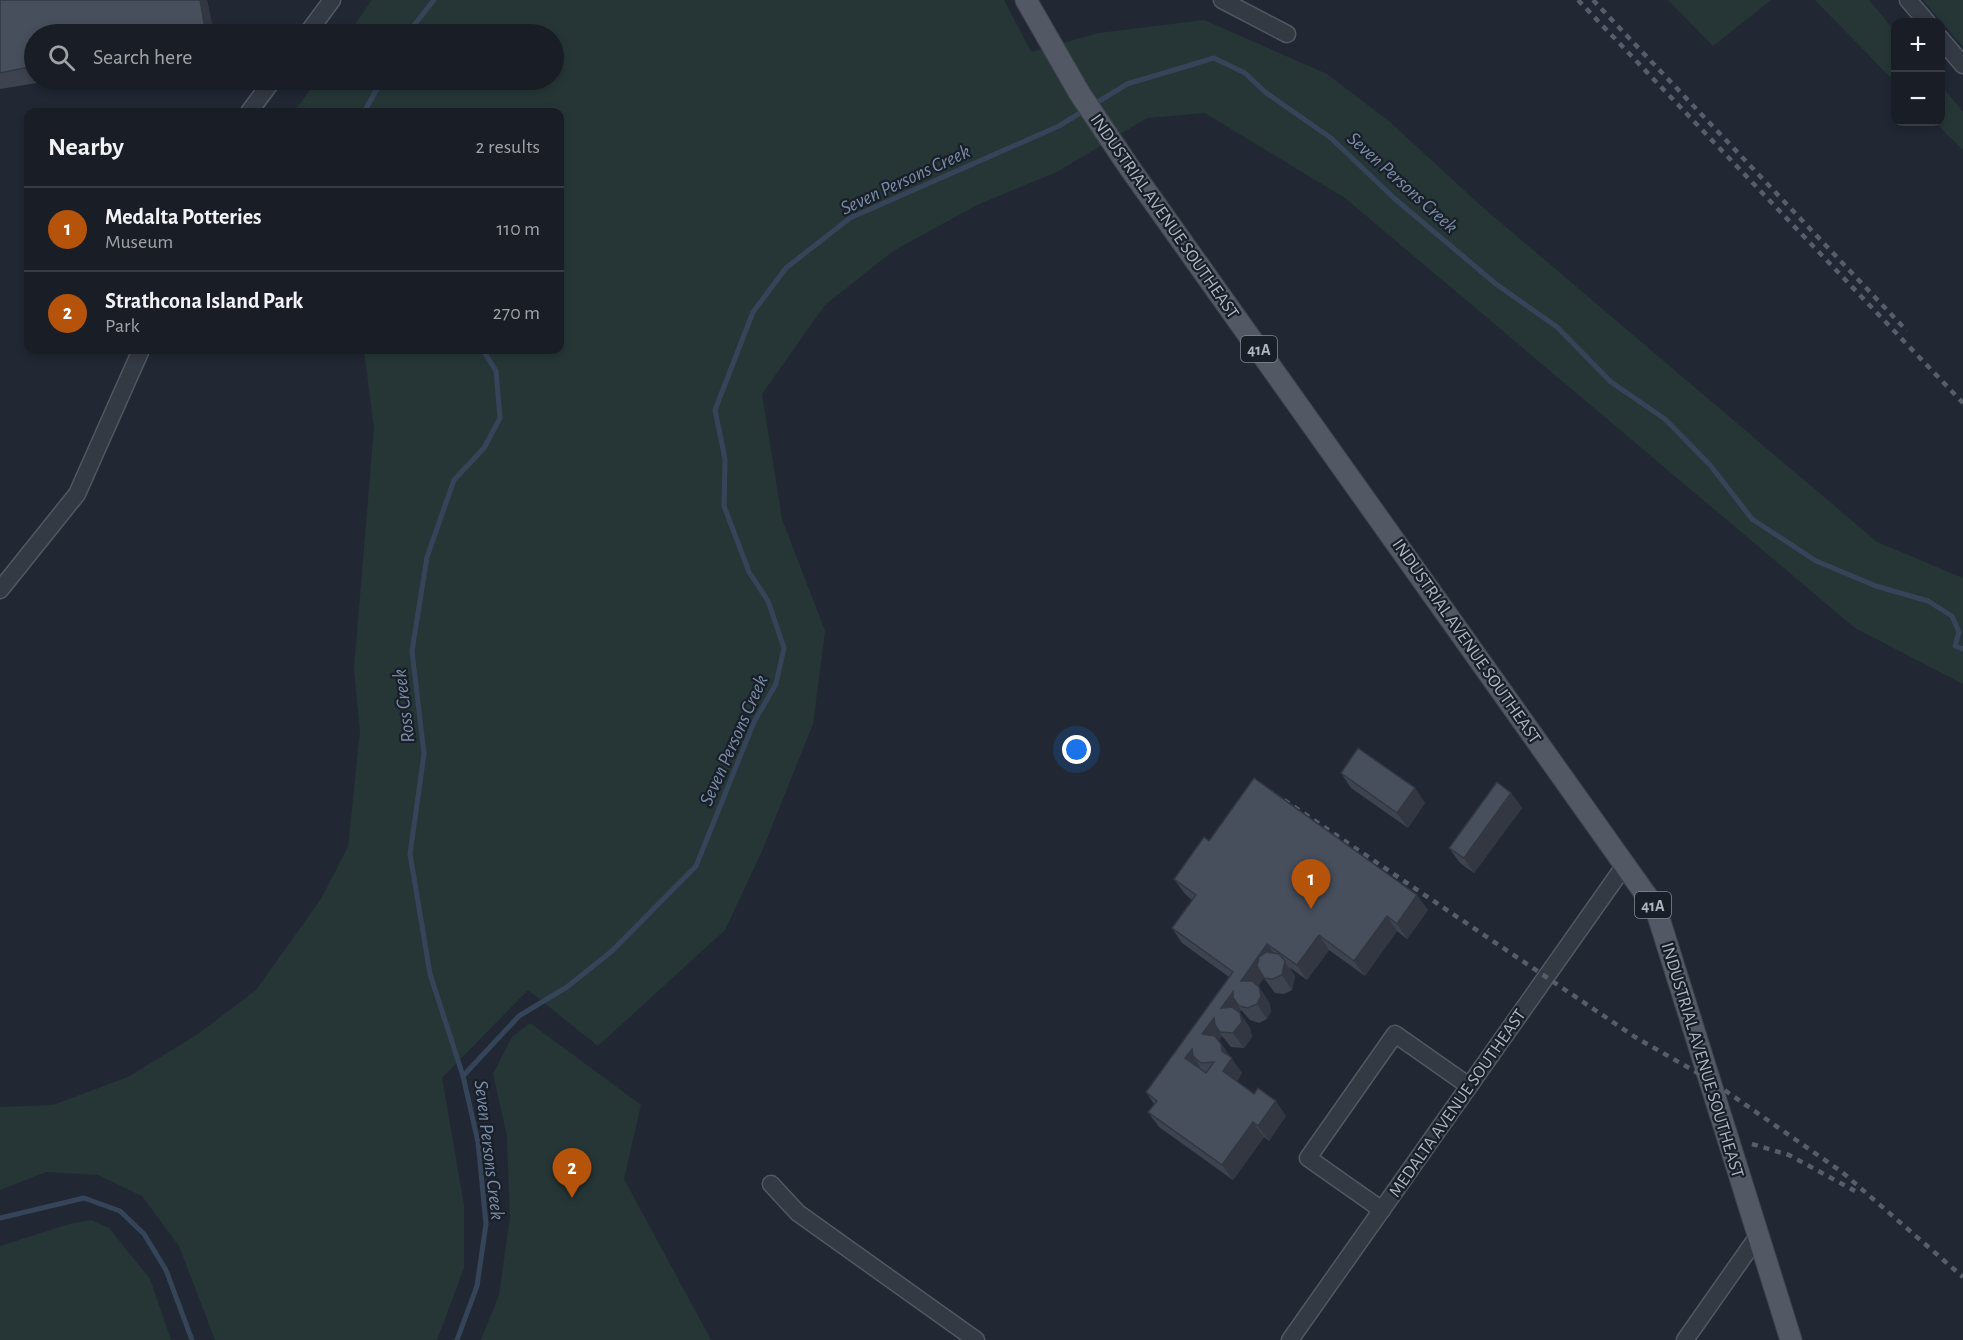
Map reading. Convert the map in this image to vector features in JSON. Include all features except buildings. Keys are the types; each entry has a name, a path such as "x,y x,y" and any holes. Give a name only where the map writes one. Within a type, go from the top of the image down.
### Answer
{"main road":[{"name":"INDUSTRIAL AVENUE SOUTHEAST","path":"1026,0 1080,94 1129,167 1656,909 1791,1340"}],"street":[{"path":"314,24 332,0"},
{"path":"1222,0 1287,34"},
{"path":"1908,0 1924,18"},
{"path":"1945,43 1963,65"},
{"path":"252,108 266,90"},
{"path":"0,590 76,494 139,354"},
{"name":"MEDALTA AVENUE SOUTHEAST","path":"1290,1340 1625,865"},
{"path":"1382,1210 1308,1158 1395,1034 1469,1086"},
{"path":"771,1184 798,1213 976,1340"},
{"path":"1685,1340 1758,1236"}],"shaded area":[{"path":"372,0 1004,0 1031,52 1099,33 1204,20 1327,74 1390,122 1480,205 1877,542 1963,578 1963,684 1855,628 1345,198 1205,113 1147,118 1057,172 979,204 893,251 825,305 762,394 782,519 825,631 813,724 762,851 725,930 598,1046 528,990 442,1078 464,1205 464,1268 437,1340 215,1340 179,1246 142,1196 98,1175 46,1172 0,1190 0,1107 53,1105 128,1077 198,1034 256,990 321,899 348,847 360,731 354,669 374,428 365,354 564,354 564,108 297,108 310,90 564,90 564,24 355,24"},
{"path":"1668,0 1771,0 1713,46"},
{"path":"1815,0 1869,0 1891,26 1891,78"},
{"path":"1923,0 1963,0 1963,47 1945,26 1945,18 1938,18"},
{"path":"1945,90 1963,112 1963,150 1939,126 1945,126"},
{"path":"530,1023 641,1105 624,1179 711,1340 481,1340 499,1295 510,1217 507,1136 493,1074 512,1037"},
{"path":"91,1220 109,1228 150,1279 171,1340 0,1340 0,1246 69,1224"}],"waterway":[{"name":"Ross Creek","path":"415,24 434,0"},
{"name":"Seven Persons Creek","path":"1093,105 1127,84 1214,58 1245,73 1265,92 1331,138 1395,199 1496,284 1557,327 1611,382 1665,419 1710,465 1752,519 1816,561 1876,586 1928,601 1952,616 1959,632 1955,646 1963,649"},
{"name":"Ross Creek","path":"366,108 376,90"},
{"name":"Seven Persons Creek","path":"463,1076 519,1016 567,987 612,951 696,866 754,722 776,684 784,648 768,601 749,572 724,506 725,459 715,410 753,312 786,268 850,218 1059,126 1085,110"},
{"name":"Ross Creek","path":"457,1340 477,1286 486,1224 478,1142 463,1076 430,974 410,854 424,754 412,651 427,557 454,480 484,448 500,418 496,371 485,354"},
{"name":"Seven Persons Creek","path":"0,1218 84,1198 120,1211 144,1234 166,1270 192,1340"}],"railway":[{"path":"1578,0 1963,403"},
{"path":"1593,0 1907,331"},
{"path":"1284,800 1635,1037 1710,1080 1842,1172 1963,1277"},
{"path":"1752,1144 1789,1155 1855,1191"}],"place":[{"name":"Medalta Potteries","path":"1311,909"},
{"name":"Strathcona Island Park","path":"572,1198"}]}
